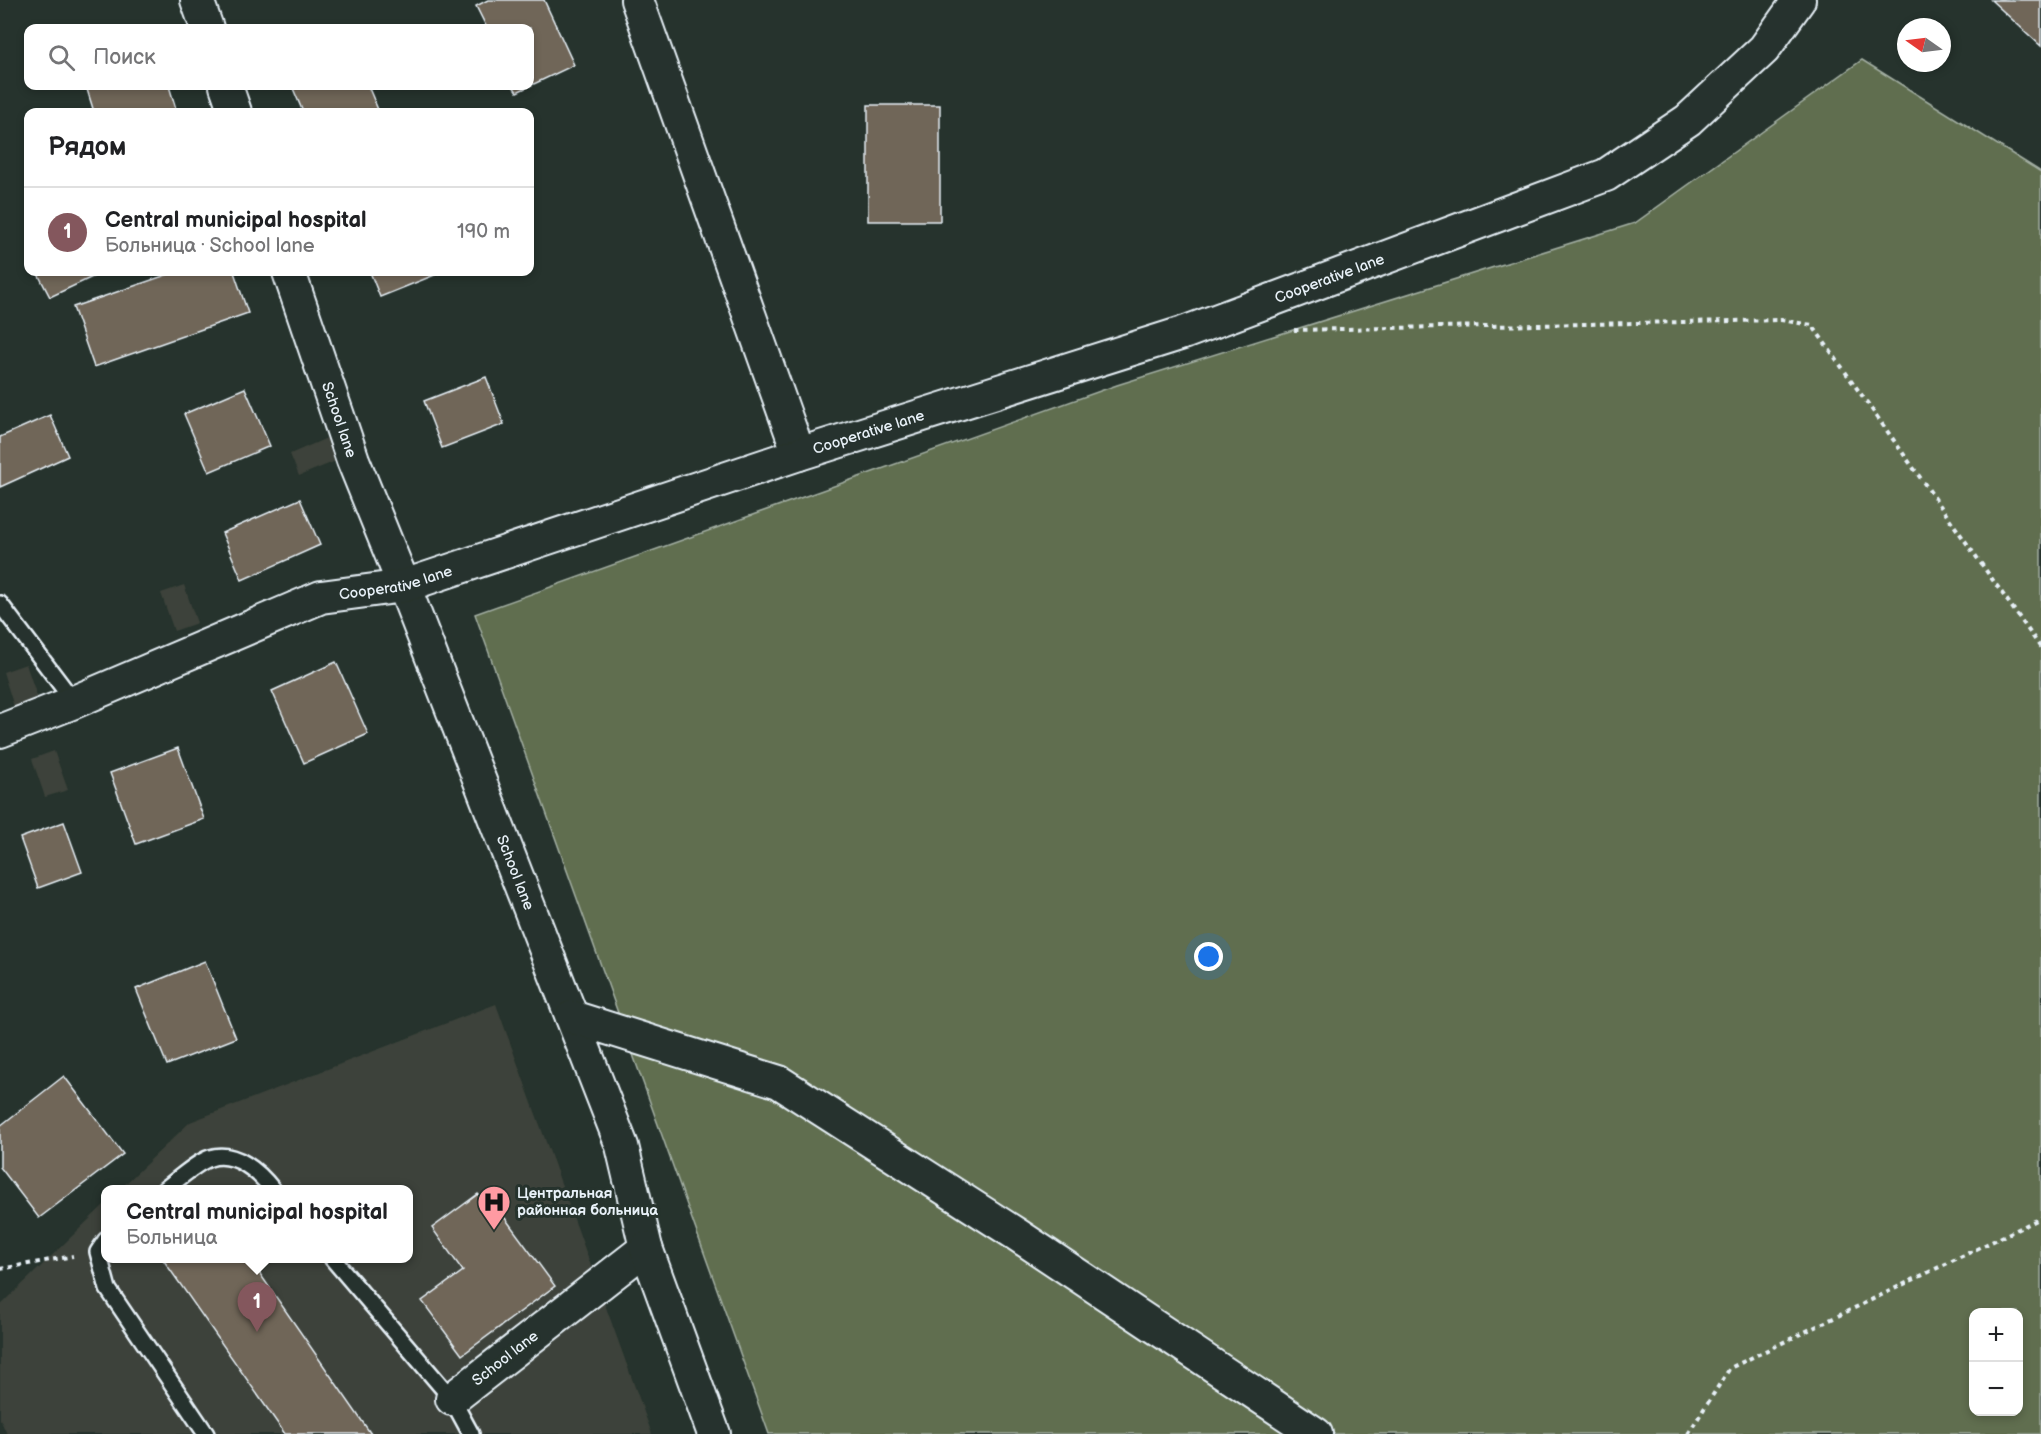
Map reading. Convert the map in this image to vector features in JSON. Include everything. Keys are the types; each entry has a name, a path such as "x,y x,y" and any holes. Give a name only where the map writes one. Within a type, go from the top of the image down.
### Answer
{"street":[{"path":"198,0 206,24"},
{"name":"Cooperative lane","path":"637,0 799,454"},
{"name":"Cooperative lane","path":"0,731 321,597 404,586 799,454 1186,332 1606,175 1688,120 1764,50 1798,0"},
{"path":"227,90 234,108"},
{"name":"School lane","path":"290,276 353,460 622,1146 645,1248 452,1399"},
{"path":"572,1017 779,1082 1016,1234 1316,1434"},
{"path":"645,1248 714,1434"}],"lane":[{"path":"0,604 74,702"},
{"path":"171,1185 210,1158 226,1157 242,1161 268,1185"},
{"path":"104,1263 108,1289 206,1434"},
{"path":"336,1263 452,1399 471,1434"}],"path":[{"path":"1293,330 1781,320 1812,325 2041,648"},
{"path":"1688,1434 1730,1368 2041,1218"},
{"path":"0,1269 101,1246"}],"shaded area":[{"path":"327,438 336,461 299,476 290,454"},
{"path":"184,585 197,623 174,631 161,593"},
{"path":"26,664 39,702 15,710 3,672"},
{"path":"54,751 68,790 45,797 32,759"},
{"name":"Центральная районная больница","path":"496,1004 652,1434 7,1434 0,1419 0,1306 101,1208 101,1263 413,1263 413,1185 124,1185 190,1122"}],"green space":[{"path":"1862,60 2041,172 2041,1434 769,1434 475,614 1117,385 1635,223"}],"building":[{"path":"488,0 544,0 574,65 534,84 534,24 485,24 476,6"},
{"path":"1991,0 2041,0 2041,46"},
{"path":"87,90 170,90 176,108 93,108"},
{"path":"294,90 370,90 377,108 301,108"},
{"path":"868,105 940,105 940,221 868,221"},
{"path":"39,276 95,276 50,297"},
{"path":"163,276 235,276 248,313 94,367 73,307"},
{"path":"372,276 432,276 380,297"},
{"path":"486,377 504,424 442,448 424,401"},
{"path":"245,388 270,446 209,472 184,414"},
{"path":"50,415 68,456 0,487 0,437"},
{"path":"300,499 320,545 242,580 222,533"},
{"path":"336,662 368,734 304,763 272,691"},
{"path":"178,748 204,819 136,844 110,773"},
{"path":"64,822 82,872 38,888 20,838"},
{"path":"205,961 236,1038 167,1065 136,989"},
{"path":"64,1076 123,1154 39,1218 0,1167 0,1126"},
{"path":"478,1194 496,1218 502,1214 555,1286 462,1355 422,1301 463,1271 432,1228"},
{"path":"165,1263 252,1263 371,1434 285,1434"}],"place":[{"name":"Центральная районная больница","path":"494,1231"},
{"name":"Central municipal hospital","path":"257,1332"}]}
